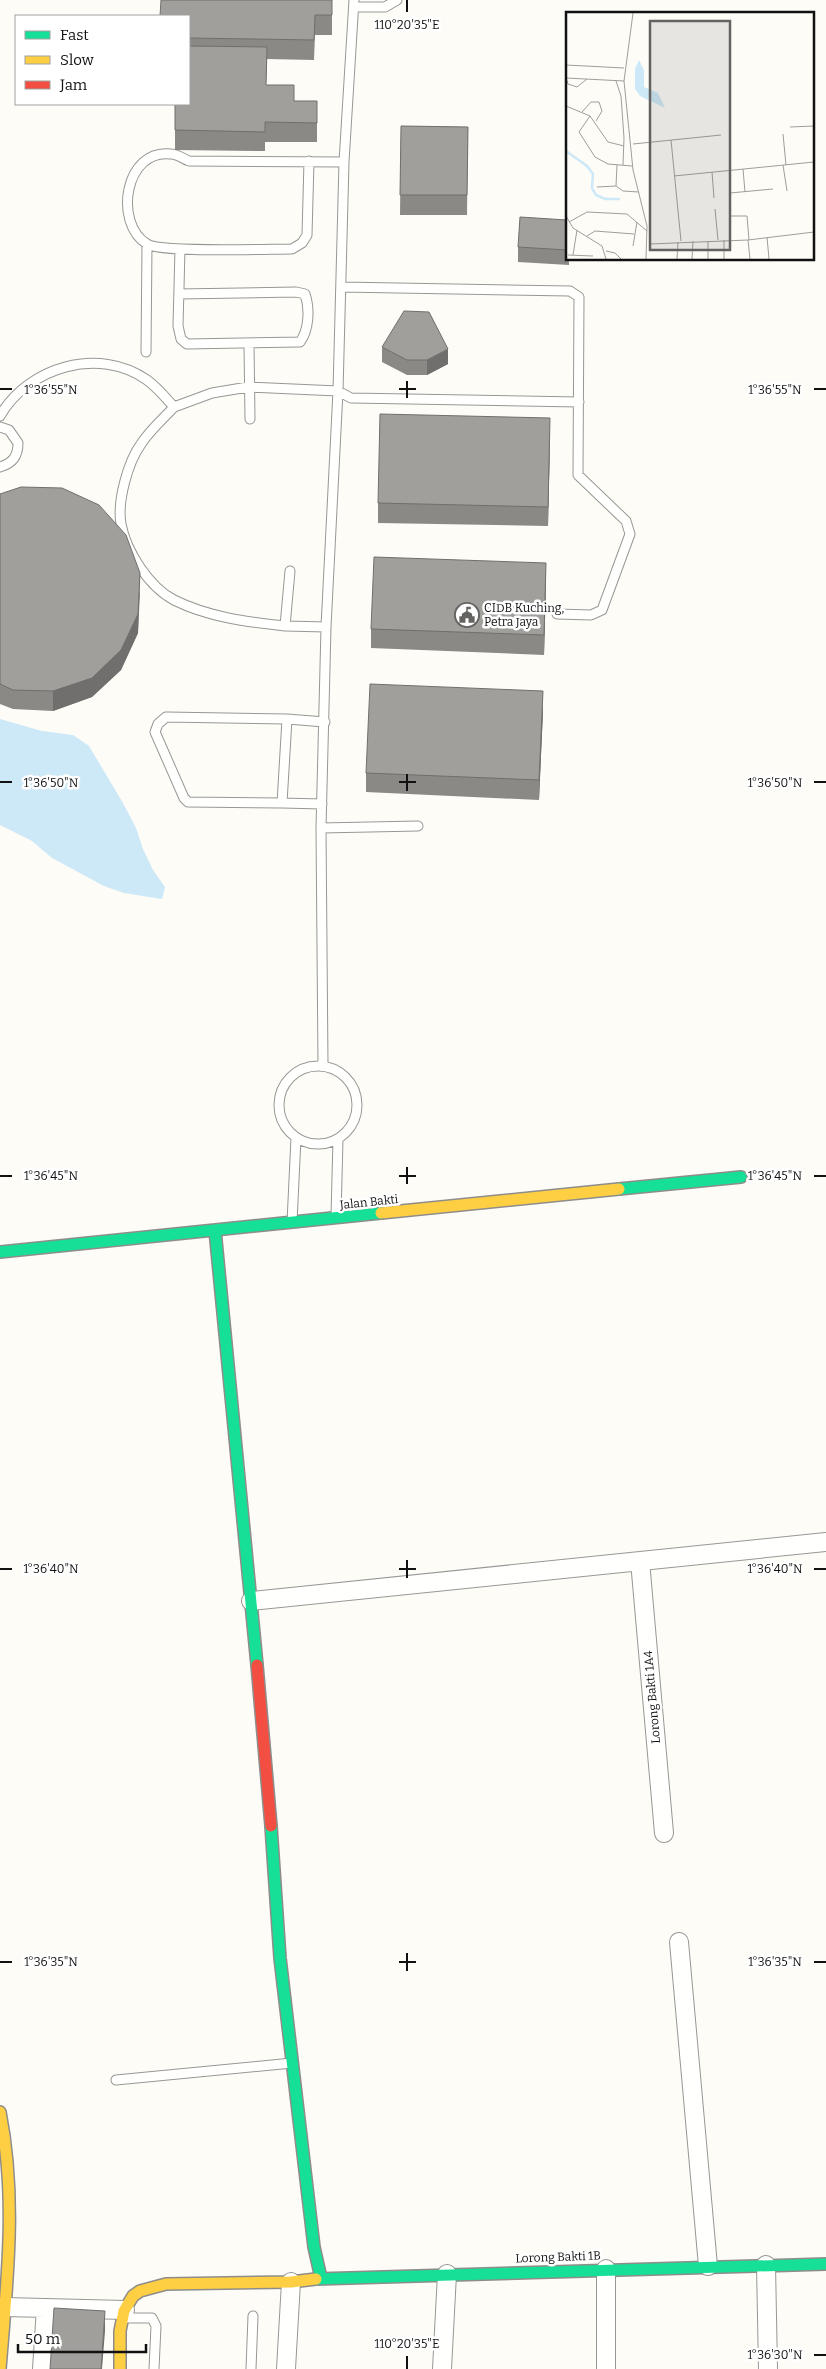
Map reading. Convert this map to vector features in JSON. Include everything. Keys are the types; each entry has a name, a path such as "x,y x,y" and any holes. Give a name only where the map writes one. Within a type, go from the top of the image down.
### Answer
{"street":[{"name":"Jalan Bakti","path":"0,1252 741,1177"},
{"path":"215,1230 268,1780 280,1958 314,2247 320,2278"},
{"path":"251,1601 826,1542"},
{"name":"Lorong Bakti 1A4","path":"640,1561 664,1833"},
{"path":"679,1942 708,2266"},
{"path":"0,2112 11,2184 12,2211 0,2369"},
{"name":"Lorong Bakti 1B","path":"124,2314 133,2296 146,2289 166,2284 291,2282 320,2278 826,2264"},
{"path":"766,2265 768,2369"},
{"path":"606,2269 606,2369"},
{"path":"442,2369 447,2274"},
{"path":"286,2369 291,2282"},
{"path":"6,2307 124,2314 120,2369"},
{"path":"42,2369 46,2308"}],"lane":[{"path":"323,1066 321,828 326,627 338,391 344,162 354,3 385,7 397,0"},
{"path":"309,161 307,236 302,243 292,249 180,249 147,245 137,234 130,218 126,194 135,169 156,155 172,154 189,161 309,161 344,162"},
{"path":"146,352 147,245"},
{"path":"179,294 296,292 305,294 308,303 307,334 300,342 187,344 181,338 178,326 180,249"},
{"path":"341,287 560,290 576,293 580,298 578,475 626,521 630,534 602,610 598,614 591,615 557,614"},
{"path":"249,344 248,387 250,420"},
{"path":"0,416 9,401 26,385 59,367 88,363 116,365 147,380 174,407"},
{"path":"326,627 251,623 204,612 173,599 146,578 134,559 121,523 123,485 140,444 174,407 212,393 248,387 338,391 351,398 579,402"},
{"path":"0,427 9,430 15,436 18,451 9,464 0,467"},
{"path":"285,626 290,571"},
{"path":"322,804 188,802 184,798 155,732 158,724 166,717 287,719 325,722"},
{"path":"282,803 287,719"},
{"path":"321,828 418,826"},
{"path":"309,1066 323,1066 336,1070 348,1078 355,1090 358,1104 356,1118 348,1130 338,1139 323,1144 309,1143 296,1138 286,1129 280,1117 278,1104 281,1091 287,1080 297,1071 309,1066"},
{"path":"292,1222 296,1138"},
{"path":"335,1219 338,1139"},
{"path":"116,2080 292,2063"},
{"path":"124,2314 152,2318 156,2326 154,2369"},
{"path":"251,2369 253,2316"}],"water":[{"path":"0,719 42,731 73,735 89,746 123,803 136,828 153,870 165,887 162,899 124,893 104,886 52,858 32,841 0,825"}],"building":[{"path":"161,0 332,0 332,15 315,15 314,40 190,38 190,15 160,15"},
{"path":"190,46 267,47 266,85 294,85 294,101 317,101 317,123 265,122 265,132 175,130 175,105 190,105"},
{"path":"401,126 468,127 467,195 400,195"},
{"path":"520,217 566,220 566,250 518,247"},
{"path":"404,311 429,312 448,349 427,360 407,360 382,347"},
{"path":"380,414 550,418 548,507 378,503"},
{"path":"21,487 62,488 99,505 126,535 140,573 138,614 121,650 92,678 53,691 13,690 0,684 0,494"},
{"path":"374,557 546,563 544,635 371,629"},
{"path":"370,684 543,691 539,780 366,773"},
{"path":"54,2308 105,2311 101,2369 50,2369"}],"traffic: fast":[{"path":"619,1189 741,1177"},
{"path":"0,1252 381,1213"},
{"path":"215,1230 257,1665"},
{"path":"271,1826 280,1958 314,2247 321,2278"},
{"path":"316,2279 826,2264"}],"traffic: slow":[{"path":"381,1213 619,1189"},
{"path":"0,2112 5,2144 9,2208 8,2272 0,2369"},
{"path":"120,2369 120,2331 124,2311 133,2296 140,2291 166,2284 291,2282 316,2279"}],"traffic: jam":[{"path":"257,1665 271,1826"}],"place":[{"name":"CIDB Kuching, Petra Jaya","path":"467,615"}]}
